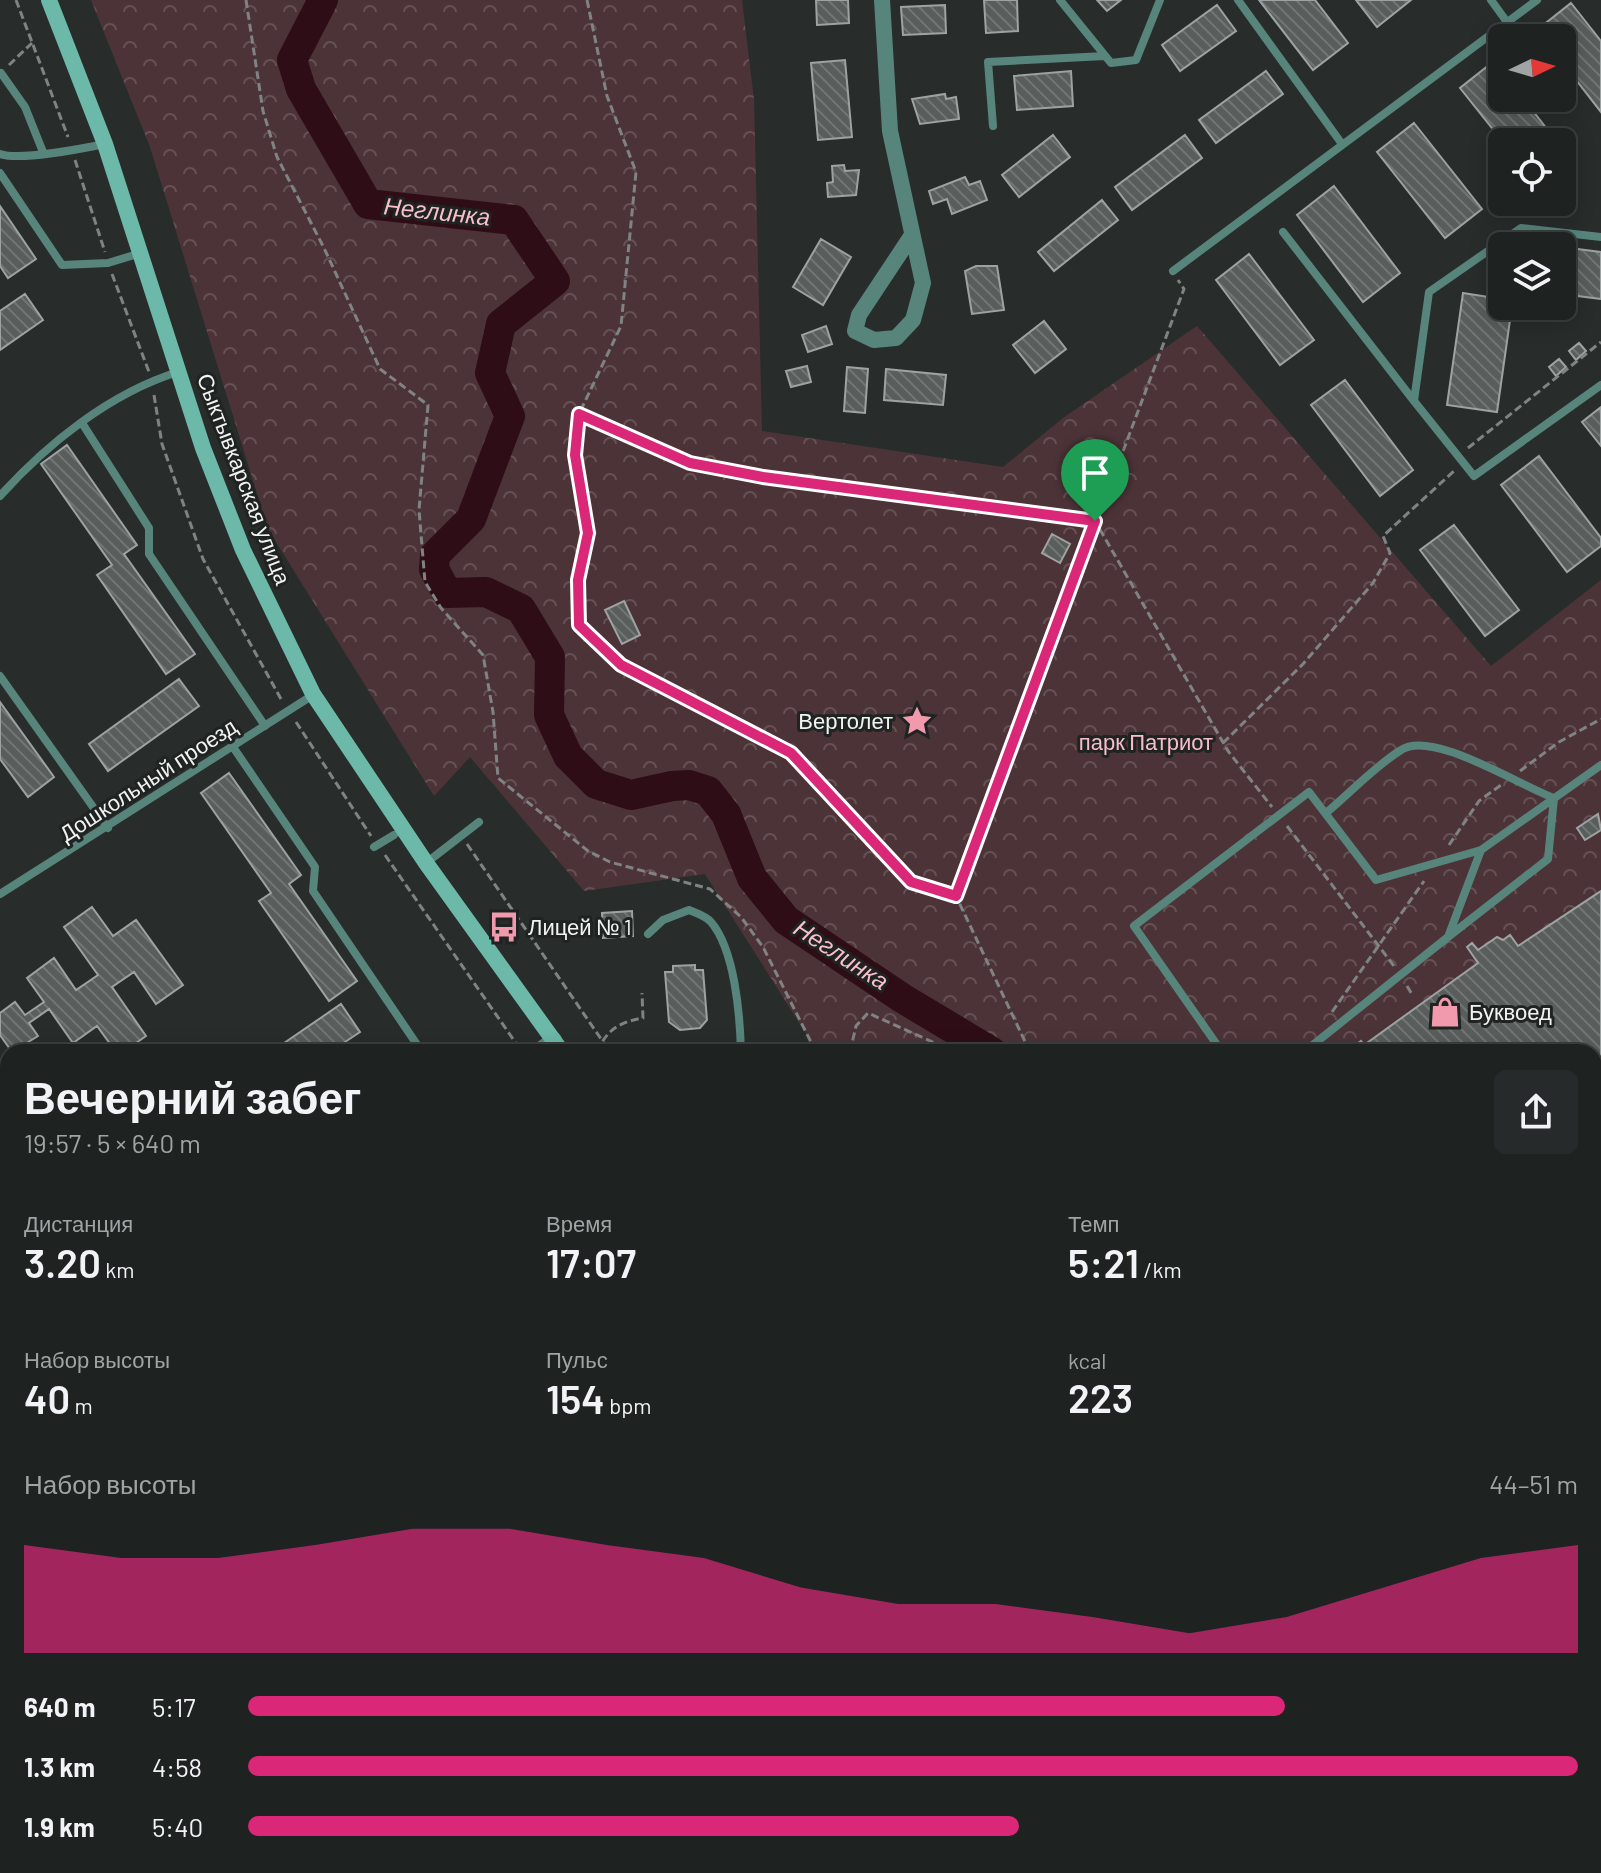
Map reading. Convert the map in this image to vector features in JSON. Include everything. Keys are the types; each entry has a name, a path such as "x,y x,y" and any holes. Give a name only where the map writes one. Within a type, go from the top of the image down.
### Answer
{"street":[{"name":"Сыктывкарская улица","path":"49,0 105,144 178,372 243,550 313,694 426,863 557,1044"},
{"path":"882,0 890,131 923,283 913,320 896,338 874,340 855,331 859,315 912,235"}],"lane":[{"path":"1060,0 1111,63 1136,60 1160,0"},
{"path":"1238,0 1342,144"},
{"path":"1491,0 1507,22"},
{"path":"1173,271 1537,0"},
{"path":"993,126 988,62 1105,56"},
{"path":"1,73 25,107 43,152"},
{"path":"0,154 16,160 43,152 105,144"},
{"path":"0,173 62,265 108,263 141,253"},
{"path":"1414,401 1429,292 1521,228 1601,237"},
{"path":"1283,232 1474,476 1601,385"},
{"path":"0,496 34,458 82,423 152,380 178,372"},
{"path":"82,423 149,528 149,554 265,726"},
{"path":"0,676 108,828"},
{"name":"Дошкольный проезд","path":"0,894 108,828 313,694"},
{"path":"1326,813 1403,748 1423,744 1446,749 1526,788 1554,798"},
{"path":"233,747 315,867 313,891 417,1044"},
{"path":"1216,1044 1134,926 1309,792 1376,880 1481,850 1601,765"},
{"path":"1314,1044 1548,859 1554,798"},
{"path":"426,863 479,822"},
{"path":"374,847 394,835"},
{"path":"1448,937 1481,850"},
{"path":"648,934 663,920 689,910 709,919 722,940 734,985 740,1044"}],"path":[{"path":"246,0 263,111 277,157 324,248 380,369 428,405 419,510 425,582 441,608 483,655 493,712 498,778 588,851 610,862 710,889 741,917 763,947 812,1044"},
{"path":"587,0 607,96 636,172 621,326 579,414 575,455 588,533 578,580 579,625 621,665 791,753 911,882 956,896"},
{"path":"1,73 32,43"},
{"path":"1026,1044 956,896 1184,289 1173,271"},
{"path":"1223,743 1303,664 1373,583 1390,553 1383,536 1449,479 1471,443 1601,342"},
{"path":"579,414 690,463 763,477 1095,521"},
{"path":"1095,521 1223,743 1413,996"},
{"path":"461,836 605,1044"},
{"path":"600,1044 619,1022 643,1018 642,993"},
{"path":"852,1044 856,1026 868,1013 937,1044"}],"green space":[{"name":"парк Патриот","path":"91,0 742,0 754,100 762,431 1003,467 1063,418 1197,326 1491,666 1601,580 1601,1044 811,1044 705,874 584,891 470,757 434,796 268,529 150,147"}],"building":[{"path":"816,0 848,0 849,23 817,25"},
{"path":"984,0 1017,0 1018,31 986,33"},
{"path":"1097,0 1121,0 1107,11"},
{"path":"1259,0 1315,0 1348,43 1313,70"},
{"path":"1356,0 1411,0 1377,27"},
{"path":"1571,3 1601,41 1601,112 1576,80 1576,24 1545,24"},
{"path":"945,5 946,33 903,35 901,7"},
{"path":"1217,5 1236,31 1180,71 1162,45"},
{"path":"845,60 852,137 818,140 811,63"},
{"path":"1488,66 1488,112 1534,112 1546,128 1492,128 1460,88"},
{"path":"1071,71 1073,106 1017,110 1014,76"},
{"path":"1266,71 1283,94 1216,143 1199,120"},
{"path":"945,94 946,99 956,97 959,119 920,124 912,99"},
{"path":"1414,123 1482,209 1445,238 1377,152"},
{"path":"1053,135 1070,157 1019,197 1002,175"},
{"path":"1185,135 1202,158 1132,210 1115,187"},
{"path":"844,165 845,171 859,170 856,195 828,197 827,183 833,182 832,166"},
{"path":"965,177 969,185 980,181 987,200 952,214 947,199 933,204 929,191"},
{"path":"1334,186 1400,273 1363,302 1297,215"},
{"path":"1102,200 1118,220 1054,271 1038,252"},
{"path":"0,206 36,259 8,278 0,266"},
{"path":"821,239 851,257 823,305 793,287"},
{"path":"1576,249 1601,252 1601,299 1576,296"},
{"path":"1249,254 1314,340 1280,365 1216,280"},
{"path":"976,266 997,266 1004,310 972,314 965,271"},
{"path":"1463,293 1488,297 1488,320 1510,320 1497,412 1447,405"},
{"path":"25,294 43,320 0,350 0,311"},
{"path":"1044,321 1066,349 1035,373 1013,345"},
{"path":"826,326 832,344 808,352 802,335"},
{"path":"1579,343 1586,351 1576,360 1569,351"},
{"path":"1559,359 1566,367 1556,376 1549,367"},
{"path":"807,366 811,382 791,387 786,371"},
{"path":"847,367 868,369 865,413 844,411"},
{"path":"886,369 946,375 943,405 884,400"},
{"path":"1345,380 1413,470 1380,496 1311,405"},
{"path":"1601,407 1601,446 1582,422"},
{"path":"67,445 137,545 124,554 195,654 166,674 97,575 112,565 41,464"},
{"path":"1539,456 1601,538 1601,546 1567,572 1501,485"},
{"path":"1454,525 1519,610 1485,636 1420,550"},
{"path":"1052,534 1070,544 1060,563 1042,553"},
{"path":"624,601 640,635 622,644 605,610"},
{"path":"179,679 199,706 108,771 89,744"},
{"path":"0,702 54,777 28,797 0,759"},
{"path":"229,773 301,875 289,884 357,981 329,1001 259,901 271,893 201,793"},
{"path":"1598,814 1601,830 1585,840 1577,828"},
{"path":"1601,891 1601,1044 1365,1044 1478,963 1467,947 1472,943 1478,950 1497,937 1503,940 1510,935 1518,946"},
{"path":"92,907 113,936 136,920 183,985 156,1004 134,972 112,987 146,1036 134,1044 110,1044 97,1026 73,1043 49,1009 29,1023 38,1036 25,1044 6,1044 0,1035 0,1013 15,1002 25,1015 44,1002 27,978 54,958 76,990 98,975 64,927"},
{"path":"632,911 633,936 603,938 602,913"},
{"path":"695,965 695,970 703,970 707,1020 700,1028 680,1030 669,1022 665,972 673,972 673,966"},
{"path":"341,1004 360,1032 342,1044 283,1044"}],"waterway":[{"name":"Неглинка","path":"323,0 292,60 301,89 368,204 514,220 555,281 501,324 490,373 510,416 471,519 435,555 434,569 447,593 486,592 521,609 550,657 549,715 568,756 596,784 631,795 689,785 708,791 726,814 752,878 786,920 902,998 979,1044"}],"place":[{"name":"Вертолет","path":"917,721"},
{"name":"Лицей № 1","path":"504,927"},
{"name":"Буквоед","path":"1445,1012"}],"route":[{"path":"579,414 690,463 763,477 1095,521 956,896 911,882 791,753 621,665 579,625 578,580 588,533 575,455 579,414"}]}
